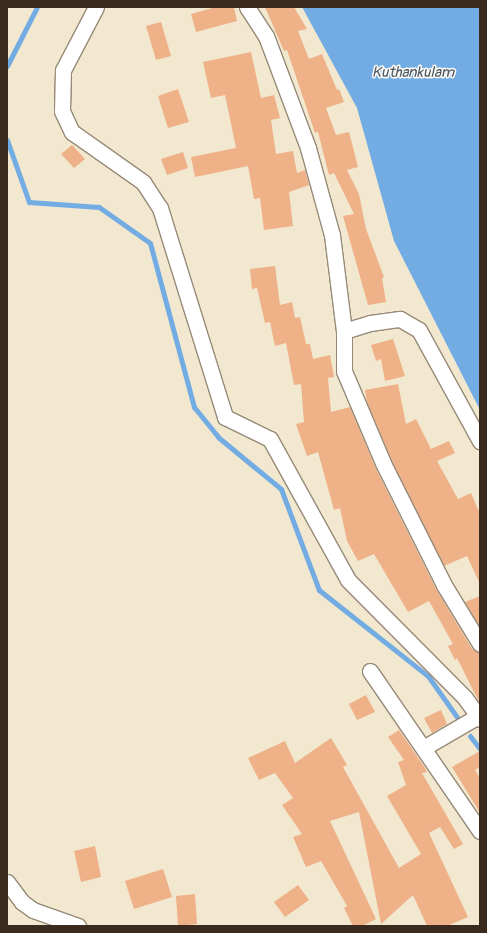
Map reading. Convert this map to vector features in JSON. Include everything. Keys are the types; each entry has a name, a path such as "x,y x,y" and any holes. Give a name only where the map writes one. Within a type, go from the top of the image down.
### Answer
{"street":[{"path":"96,7 62,70 62,111 72,132 143,182 160,208 225,417 270,439 348,580 465,698 479,716 425,747"},
{"path":"247,7 266,36 308,148 332,234 344,331 344,371 383,463 444,585 480,644"},
{"path":"344,331 370,323 400,319 419,330 480,442"},
{"path":"370,671 425,747 480,831"},
{"path":"7,882 22,902 33,910 78,926"}],"water":[{"name":"Kuthankulam","path":"302,7 480,7 480,410 394,241 357,108"}],"building":[{"path":"216,7 234,7 237,21 196,32 191,14"},
{"path":"265,7 294,7 307,29 298,31 309,59 322,54 337,90 339,89 344,102 326,108 336,135 349,132 358,167 347,170 359,194 366,229 384,277 382,278 386,302 368,305 343,216 354,214 334,173 329,175 318,132 315,133 287,50 284,51"},
{"path":"161,22 171,56 156,60 146,26"},
{"path":"251,52 261,98 274,95 280,118 271,120 276,154 293,151 297,173 305,170 309,185 289,192 293,226 264,230 260,198 254,199 248,166 195,177 191,157 236,148 225,95 211,98 203,62"},
{"path":"178,89 189,122 168,128 158,96"},
{"path":"72,145 85,159 74,168 61,154"},
{"path":"183,152 188,168 167,175 161,159"},
{"path":"275,266 280,305 292,302 295,318 300,317 306,344 310,344 313,359 330,355 334,377 328,378 331,412 350,407 375,467 436,589 472,649 480,653 480,704 457,658 455,660 448,646 453,644 429,601 408,612 374,554 358,561 347,541 340,508 334,510 318,452 307,456 296,424 304,422 301,384 294,385 286,343 275,346 270,322 265,323 257,288 252,289 250,269"},
{"path":"393,339 405,376 385,381 381,359 376,361 371,345"},
{"path":"398,384 406,424 416,419 431,449 449,441 455,453 437,461 458,499 471,493 480,514 480,584 467,556 444,566 391,459 367,402 365,390"},
{"path":"480,596 480,627 465,602"},
{"path":"366,695 375,712 357,720 349,704"},
{"path":"441,710 447,724 432,733 424,718"},
{"path":"399,730 425,768 427,772 422,773 463,844 454,849 440,827 429,833 468,917 447,926 427,926 413,895 381,924 359,812 330,821 376,919 362,926 353,926 344,908 347,906 321,861 306,867 293,837 302,834 282,805 293,798 275,773 259,780 248,758 285,741 295,763 331,738 347,765 343,767 399,868 421,854 387,796 406,785 398,762 404,760 388,737"},
{"path":"480,751 480,767 475,770 480,778 480,813 452,767"},
{"path":"95,846 101,877 81,882 74,851"},
{"path":"163,869 172,897 134,909 125,881"},
{"path":"298,885 309,900 285,917 274,902"},
{"path":"195,894 197,924 178,926 176,896"}],"waterway":[{"path":"7,66 37,7"},
{"path":"7,140 29,202 99,207 150,243 194,407 218,437 281,489 319,590 428,676 459,720"},
{"path":"470,736 480,749"}]}
